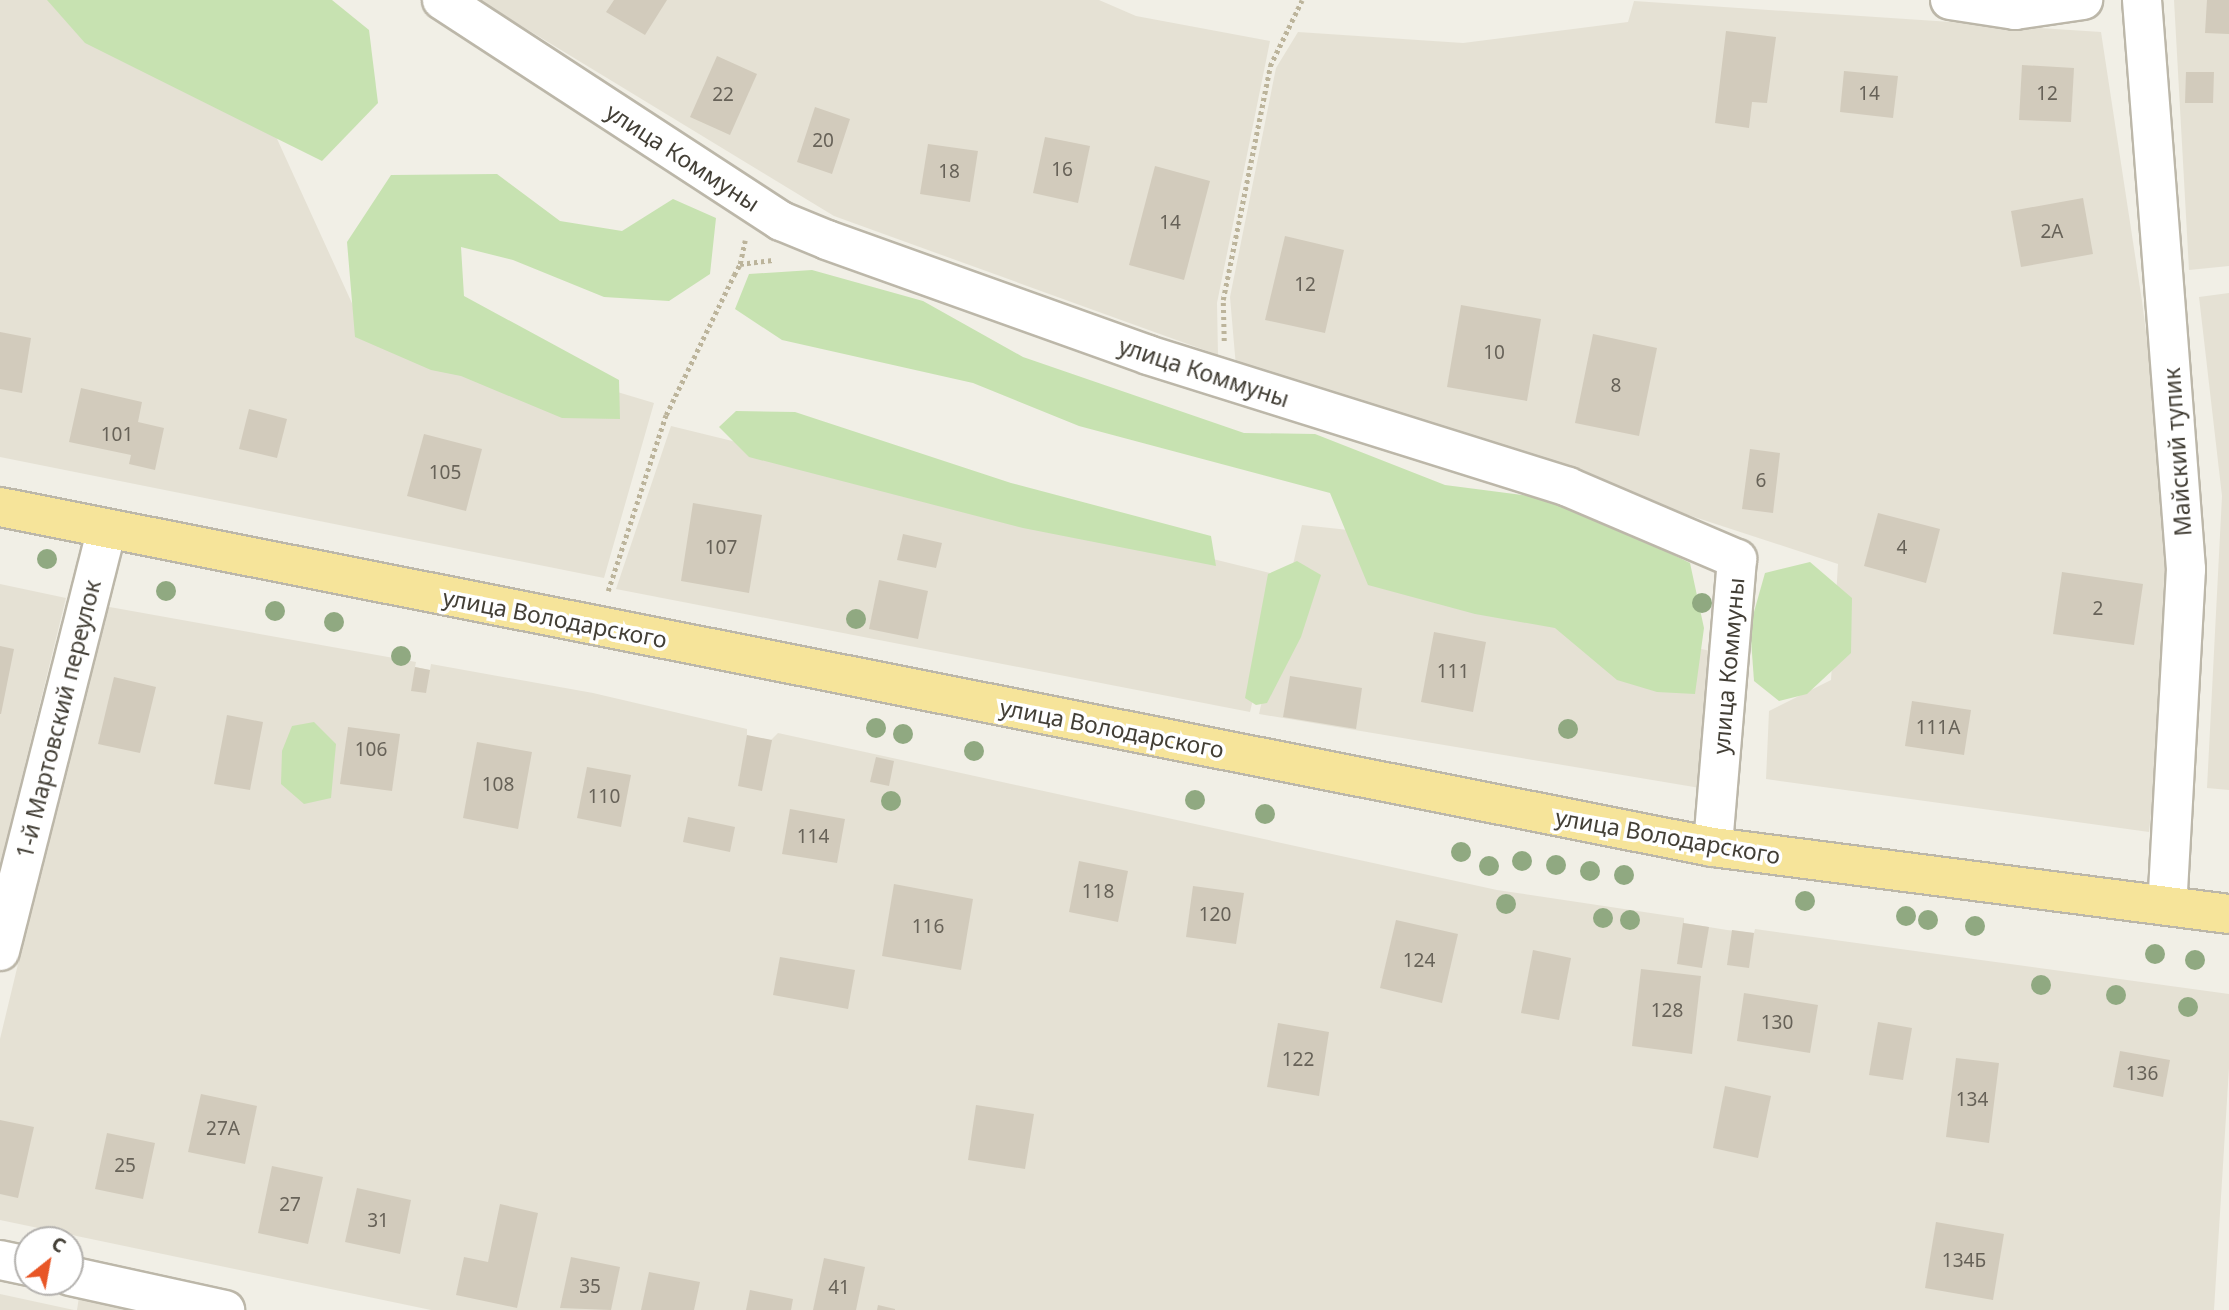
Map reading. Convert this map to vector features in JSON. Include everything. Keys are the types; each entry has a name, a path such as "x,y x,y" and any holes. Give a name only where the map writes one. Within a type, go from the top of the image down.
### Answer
{"main road":[{"name":"улица Володарского","path":"0,508 1713,847 2229,914"}],"street":[{"name":"улица Коммуны","path":"442,0 781,221 993,300 1225,379 1568,487 1737,559 1713,847"},
{"path":"1950,0 2015,10 2083,0"},
{"name":"Майский тупик","path":"2142,0 2186,569 2167,905"},
{"name":"1-й Мартовский переулок","path":"0,951 107,529"},
{"path":"84,1279 225,1310"}],"path":[{"path":"1225,379 1223,300 1270,66 1302,0"},
{"path":"604,603 666,415 734,275"}],"shaded area":[{"path":"0,0 96,0 273,130 361,323 541,369 654,403 604,578 0,457"},
{"path":"479,0 1099,0 1136,16 1270,41 1217,303 1218,355 834,216"},
{"path":"2174,0 2229,0 2229,266 2189,270"},
{"path":"1634,1 2101,32 2142,301 2177,572 2149,832 1766,779 1769,711 1831,680 1838,564 1236,367 1230,297 1276,68 1298,32 1463,43 1628,22"},
{"path":"2229,293 2229,790 2207,788 2222,496 2199,297"},
{"path":"671,426 1282,576 1250,712 616,589"},
{"path":"1302,525 1562,553 1561,621 1716,652 1700,788 1259,714"},
{"path":"0,584 66,598 0,866"},
{"path":"104,606 416,662 415,667 430,670 431,664 593,693 747,729 747,736 771,740 778,733 1497,890 1684,918 1684,923 1727,930 1754,933 1755,929 2229,994 2229,1068 2214,1310 431,1310 84,1238 84,1226 29,1226 0,1220 0,1039"},
{"path":"0,1294 74,1310 0,1310"},
{"path":"79,1297 138,1310 77,1310"}],"green space":[{"path":"47,0 332,0 369,30 378,103 322,161 85,43"},
{"path":"497,174 560,221 622,231 673,199 716,218 710,274 669,301 604,297 513,260 461,247 464,296 619,380 620,419 562,418 461,376 431,370 355,337 347,242 391,175"},
{"path":"812,270 923,301 1023,357 1244,433 1315,434 1445,485 1560,500 1690,563 1704,628 1695,694 1657,692 1617,680 1555,628 1475,614 1368,585 1330,493 1079,426 973,383 782,340 735,309 749,274"},
{"path":"736,411 795,412 1011,483 1211,536 1216,566 1023,528 749,457 719,427"},
{"path":"1297,561 1321,575 1301,637 1267,703 1256,705 1245,698 1268,574"},
{"path":"1810,562 1852,598 1851,653 1807,694 1779,701 1754,681 1750,626 1765,573"},
{"path":"314,722 336,744 331,798 304,804 281,784 282,751 292,726"}],"building":[{"path":"614,0 667,0 645,35 606,12"},
{"path":"2207,0 2229,0 2229,34 2205,33"},
{"path":"1726,31 1776,37 1767,103 1752,102 1749,128 1715,123"},
{"path":"717,56 757,74 730,135 690,117"},
{"path":"2022,65 2074,68 2071,122 2019,120"},
{"path":"1844,71 1898,76 1893,118 1840,112"},
{"path":"2186,72 2214,72 2213,103 2185,103"},
{"path":"815,107 850,119 832,174 797,162"},
{"path":"1045,137 1090,146 1078,203 1033,193"},
{"path":"928,144 978,151 970,202 920,194"},
{"path":"1155,166 1210,181 1184,280 1129,265"},
{"path":"2083,198 2093,254 2021,267 2011,211"},
{"path":"1285,236 1344,250 1325,333 1265,320"},
{"path":"1461,305 1541,319 1527,401 1447,387"},
{"path":"0,332 31,338 22,393 0,389"},
{"path":"1593,334 1657,348 1639,436 1575,423"},
{"path":"81,388 142,402 138,422 164,428 155,470 129,464 131,455 69,442"},
{"path":"249,409 287,419 277,458 239,449"},
{"path":"424,434 482,449 466,511 407,496"},
{"path":"1750,449 1780,453 1773,513 1742,509"},
{"path":"693,503 762,515 749,593 681,581"},
{"path":"1878,513 1940,529 1926,583 1864,566"},
{"path":"903,534 942,543 936,568 897,560"},
{"path":"2062,572 2143,584 2134,645 2053,634"},
{"path":"879,580 928,591 918,639 869,629"},
{"path":"1434,632 1486,642 1473,712 1421,702"},
{"path":"0,646 14,649 1,714 0,714"},
{"path":"415,667 430,670 426,693 411,691"},
{"path":"1290,676 1362,688 1356,729 1283,717"},
{"path":"114,677 156,687 140,753 98,744"},
{"path":"1912,701 1971,710 1964,755 1905,746"},
{"path":"227,715 263,722 250,790 214,784"},
{"path":"348,727 400,734 392,791 340,784"},
{"path":"747,735 772,740 762,791 738,786"},
{"path":"477,742 532,752 518,829 463,818"},
{"path":"876,757 894,761 889,786 870,782"},
{"path":"587,767 631,775 621,827 577,818"},
{"path":"790,809 845,819 837,863 782,854"},
{"path":"688,817 735,827 730,852 683,842"},
{"path":"1079,861 1128,871 1118,922 1069,912"},
{"path":"894,884 973,899 961,970 882,956"},
{"path":"1193,886 1244,893 1236,944 1186,937"},
{"path":"1396,920 1458,934 1442,1003 1380,988"},
{"path":"1683,923 1709,927 1702,968 1677,964"},
{"path":"1732,930 1754,933 1749,968 1727,965"},
{"path":"1533,950 1571,958 1559,1020 1521,1013"},
{"path":"780,957 855,970 848,1009 773,995"},
{"path":"1641,969 1701,976 1692,1054 1632,1046"},
{"path":"1744,993 1818,1005 1810,1053 1737,1041"},
{"path":"1878,1022 1912,1028 1903,1080 1869,1075"},
{"path":"1278,1023 1329,1032 1319,1096 1267,1087"},
{"path":"2120,1051 2170,1060 2163,1097 2113,1087"},
{"path":"1956,1058 1999,1063 1989,1143 1946,1137"},
{"path":"1725,1086 1771,1096 1758,1158 1713,1148"},
{"path":"201,1094 257,1106 245,1164 188,1152"},
{"path":"976,1105 1034,1114 1025,1169 968,1160"},
{"path":"0,1120 34,1127 18,1198 0,1194"},
{"path":"107,1133 155,1143 143,1199 95,1189"},
{"path":"272,1166 323,1177 308,1244 258,1233"},
{"path":"357,1188 411,1200 400,1254 345,1242"},
{"path":"500,1204 538,1213 517,1308 456,1295 464,1257 488,1262"},
{"path":"1936,1222 2004,1234 1993,1300 1925,1288"},
{"path":"571,1257 620,1267 611,1310 560,1308"},
{"path":"824,1258 865,1267 856,1310 813,1310"},
{"path":"649,1272 700,1282 694,1310 641,1310"},
{"path":"750,1290 793,1299 791,1310 746,1310"},
{"path":"878,1305 895,1309 895,1310 877,1310"}]}
